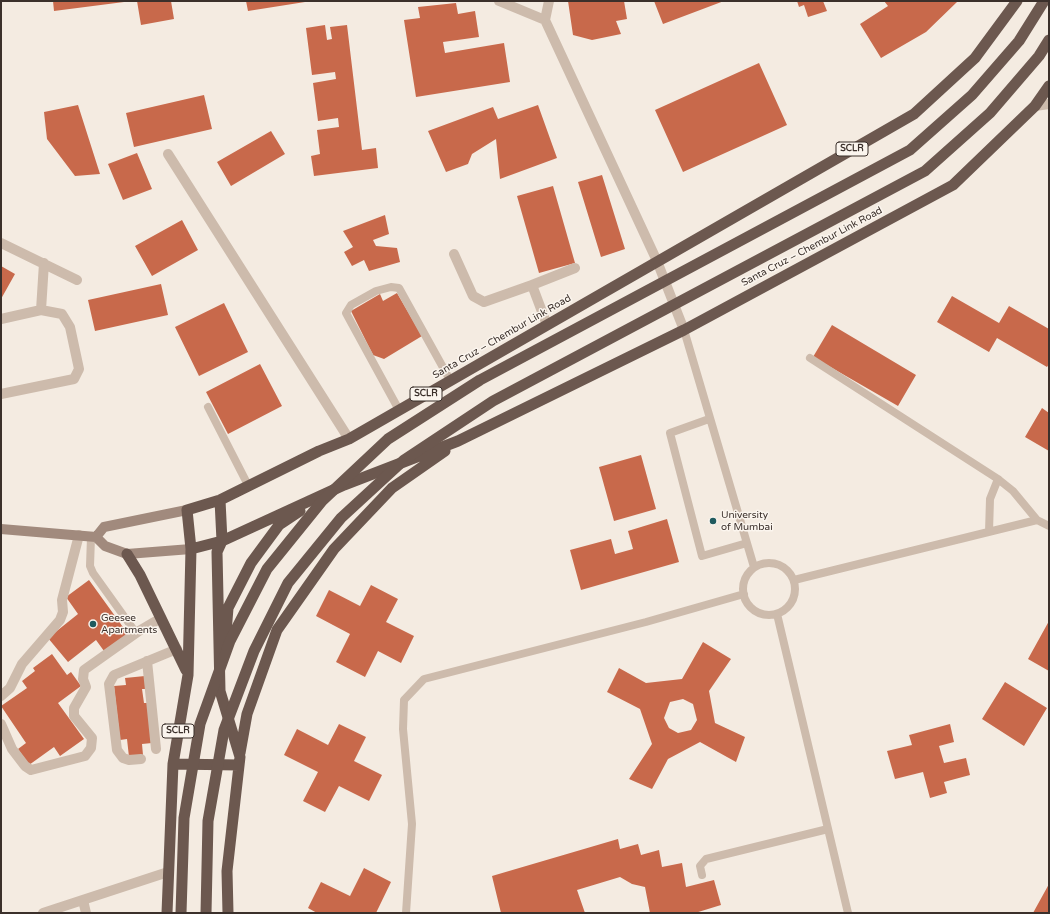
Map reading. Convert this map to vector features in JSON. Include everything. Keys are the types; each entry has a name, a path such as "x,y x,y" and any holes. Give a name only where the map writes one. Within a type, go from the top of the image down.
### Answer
{"highway":[{"name":"Santa Cruz – Chembur Link Road","path":"186,510 220,500 248,488 319,451 349,439 914,114 975,58 1017,1"},
{"path":"181,913 184,818 200,724 230,641 267,569 322,501 388,439 480,380 910,150 972,95 1019,41 1044,1"},
{"path":"206,913 208,821 224,730 254,651 288,583 341,518 404,460 493,401 925,171 990,113 1039,56 1049,40"},
{"name":"Santa Cruz – Chembur Link Road","path":"191,549 222,541 344,485 458,441 684,330 953,185 1035,106 1049,86"},
{"path":"228,913 227,871 239,761 247,714 277,630 334,549 392,488 458,441"},
{"path":"220,691 228,608 251,563 279,525 319,498 344,485"},
{"path":"220,500 222,541 217,552 220,691 239,761"},
{"name":"SCLR","path":"167,913 173,764 188,675 191,549 186,510"},
{"path":"127,554 140,575 177,648 188,675"},
{"path":"173,764 239,761"}],"main road":[{"path":"94,537 104,527 186,510"},
{"path":"1,529 94,537 105,546 127,554 191,549"}],"street":[{"path":"499,1 545,20"},
{"path":"549,1 545,20 657,261 684,330"},
{"path":"1035,106 1049,104"},
{"path":"168,154 349,439"},
{"path":"1,243 77,280"},
{"path":"454,254 473,296 484,302 575,268"},
{"path":"41,310 44,264"},
{"path":"532,284 547,325"},
{"path":"1,319 41,310 62,314 70,327 79,369 74,379 1,394"},
{"path":"1,696 10,688 22,664 60,620 63,612 62,600 79,535"},
{"path":"1,724 12,749 25,766 31,770 85,756 91,748 92,738 74,716 74,708 79,702 86,687 83,679 84,670 136,633 161,618"},
{"path":"141,759 129,760 123,758 117,750 109,684 114,675 177,648"},
{"path":"146,661 156,749"},
{"path":"43,913 168,872"},
{"path":"84,900 86,913"}],"lane":[{"path":"399,410 346,312 351,305 376,291 391,287 399,288 450,380"},
{"path":"684,330 709,419 754,567"},
{"path":"810,358 998,479 1013,491 1037,520 1049,526"},
{"path":"208,407 248,488"},
{"path":"709,419 670,433 702,556 747,542"},
{"path":"989,532 990,499 998,479"},
{"path":"794,580 1037,520"},
{"path":"94,537 90,566 93,574 136,633"},
{"path":"767,562 784,566 791,573 794,580 795,597 791,604 777,614 765,615 753,610 747,603 743,586 746,577 754,567 767,562"},
{"path":"406,913 412,824 403,729 404,700 424,679 646,622 744,594"},
{"path":"777,614 848,913"},
{"path":"702,874 700,866 706,859 828,829"}],"building":[{"path":"53,1 123,1 124,2 54,11"},
{"path":"137,1 171,1 174,19 141,25"},
{"path":"246,1 304,1 305,2 248,11"},
{"path":"568,1 624,1 627,19 616,21 621,34 592,40 573,35"},
{"path":"654,1 724,1 663,24"},
{"path":"797,1 823,1 827,11 808,17 804,5 799,7"},
{"path":"884,1 957,2 926,32 881,58 860,24 888,6"},
{"path":"456,3 458,14 475,11 479,37 443,42 445,53 504,43 510,82 416,97 404,20 420,18 418,7"},
{"path":"325,25 327,40 332,39 330,27 347,25 362,150 376,148 378,168 314,176 311,156 320,154 317,130 339,127 338,118 318,121 313,83 336,79 335,72 312,75 306,28"},
{"path":"759,63 787,125 683,172 655,110"},
{"path":"204,95 212,129 134,147 126,113"},
{"path":"78,105 100,174 75,176 47,139 44,112"},
{"path":"538,105 557,158 500,179 496,139 472,154 468,164 446,172 428,131 493,107 498,119"},
{"path":"271,131 285,154 231,186 217,162"},
{"path":"137,153 152,189 123,200 108,164"},
{"path":"602,175 625,249 601,257 578,182"},
{"path":"553,186 575,263 539,273 517,196"},
{"path":"385,215 389,234 373,240 376,246 397,248 400,262 369,271 364,260 352,266 344,252 353,247 343,231"},
{"path":"182,220 198,250 152,276 135,246"},
{"path":"1,266 15,274 1,299"},
{"path":"161,284 168,315 95,331 88,300"},
{"path":"397,293 422,336 384,359 373,355 351,311 380,294 383,301"},
{"path":"952,296 999,323 1009,306 1049,329 1049,364 1047,367 997,338 989,352 937,322"},
{"path":"224,303 248,352 199,376 175,327"},
{"path":"832,325 916,375 898,406 813,357"},
{"path":"260,364 282,406 228,434 206,392"},
{"path":"1042,408 1049,413 1049,451 1025,437"},
{"path":"641,455 656,509 614,521 599,467"},
{"path":"667,519 679,562 581,590 570,550 611,539 615,554 633,549 628,531"},
{"name":"Geesee Apartments","path":"89,580 128,634 104,651 96,640 68,662 48,638 78,614 66,597"},
{"path":"371,585 398,599 386,622 414,636 401,663 378,651 365,677 336,662 350,634 316,616 329,590 360,606"},
{"path":"1049,621 1049,671 1028,659"},
{"path":"703,642 731,659 709,691 715,723 745,737 736,762 700,742 668,759 652,789 629,779 652,744 640,709 607,692 619,668 646,683 682,679","holes":["683,699 693,704 697,720 691,730 678,733 669,728 664,718 670,702"]},
{"path":"52,654 67,675 71,672 81,686 58,703 84,739 60,756 54,747 29,765 18,749 26,743 1,706 27,688 22,681 35,671 33,668"},
{"path":"145,676 146,689 142,689 144,703 148,703 152,743 142,744 143,755 129,757 127,739 120,740 114,686 126,685 125,678"},
{"path":"1005,682 1047,708 1024,746 982,719"},
{"path":"339,724 366,737 354,761 382,775 369,801 339,786 325,812 303,801 318,772 284,755 297,729 328,745"},
{"path":"950,724 954,742 939,746 944,763 966,758 970,775 944,782 947,793 930,798 923,772 895,779 887,751 912,745 909,735"},
{"path":"618,839 620,849 638,844 641,855 659,850 662,867 682,863 686,887 714,880 721,905 695,913 650,913 645,887 632,884 620,877 577,890 585,913 501,913 492,876"},
{"path":"364,868 391,882 376,913 317,913 308,908 321,882 350,896"},
{"path":"1049,884 1049,913 1033,913"}],"place":[{"name":"University of Mumbai","path":"713,521"},
{"name":"Geesee Apartments","path":"93,624"}]}
